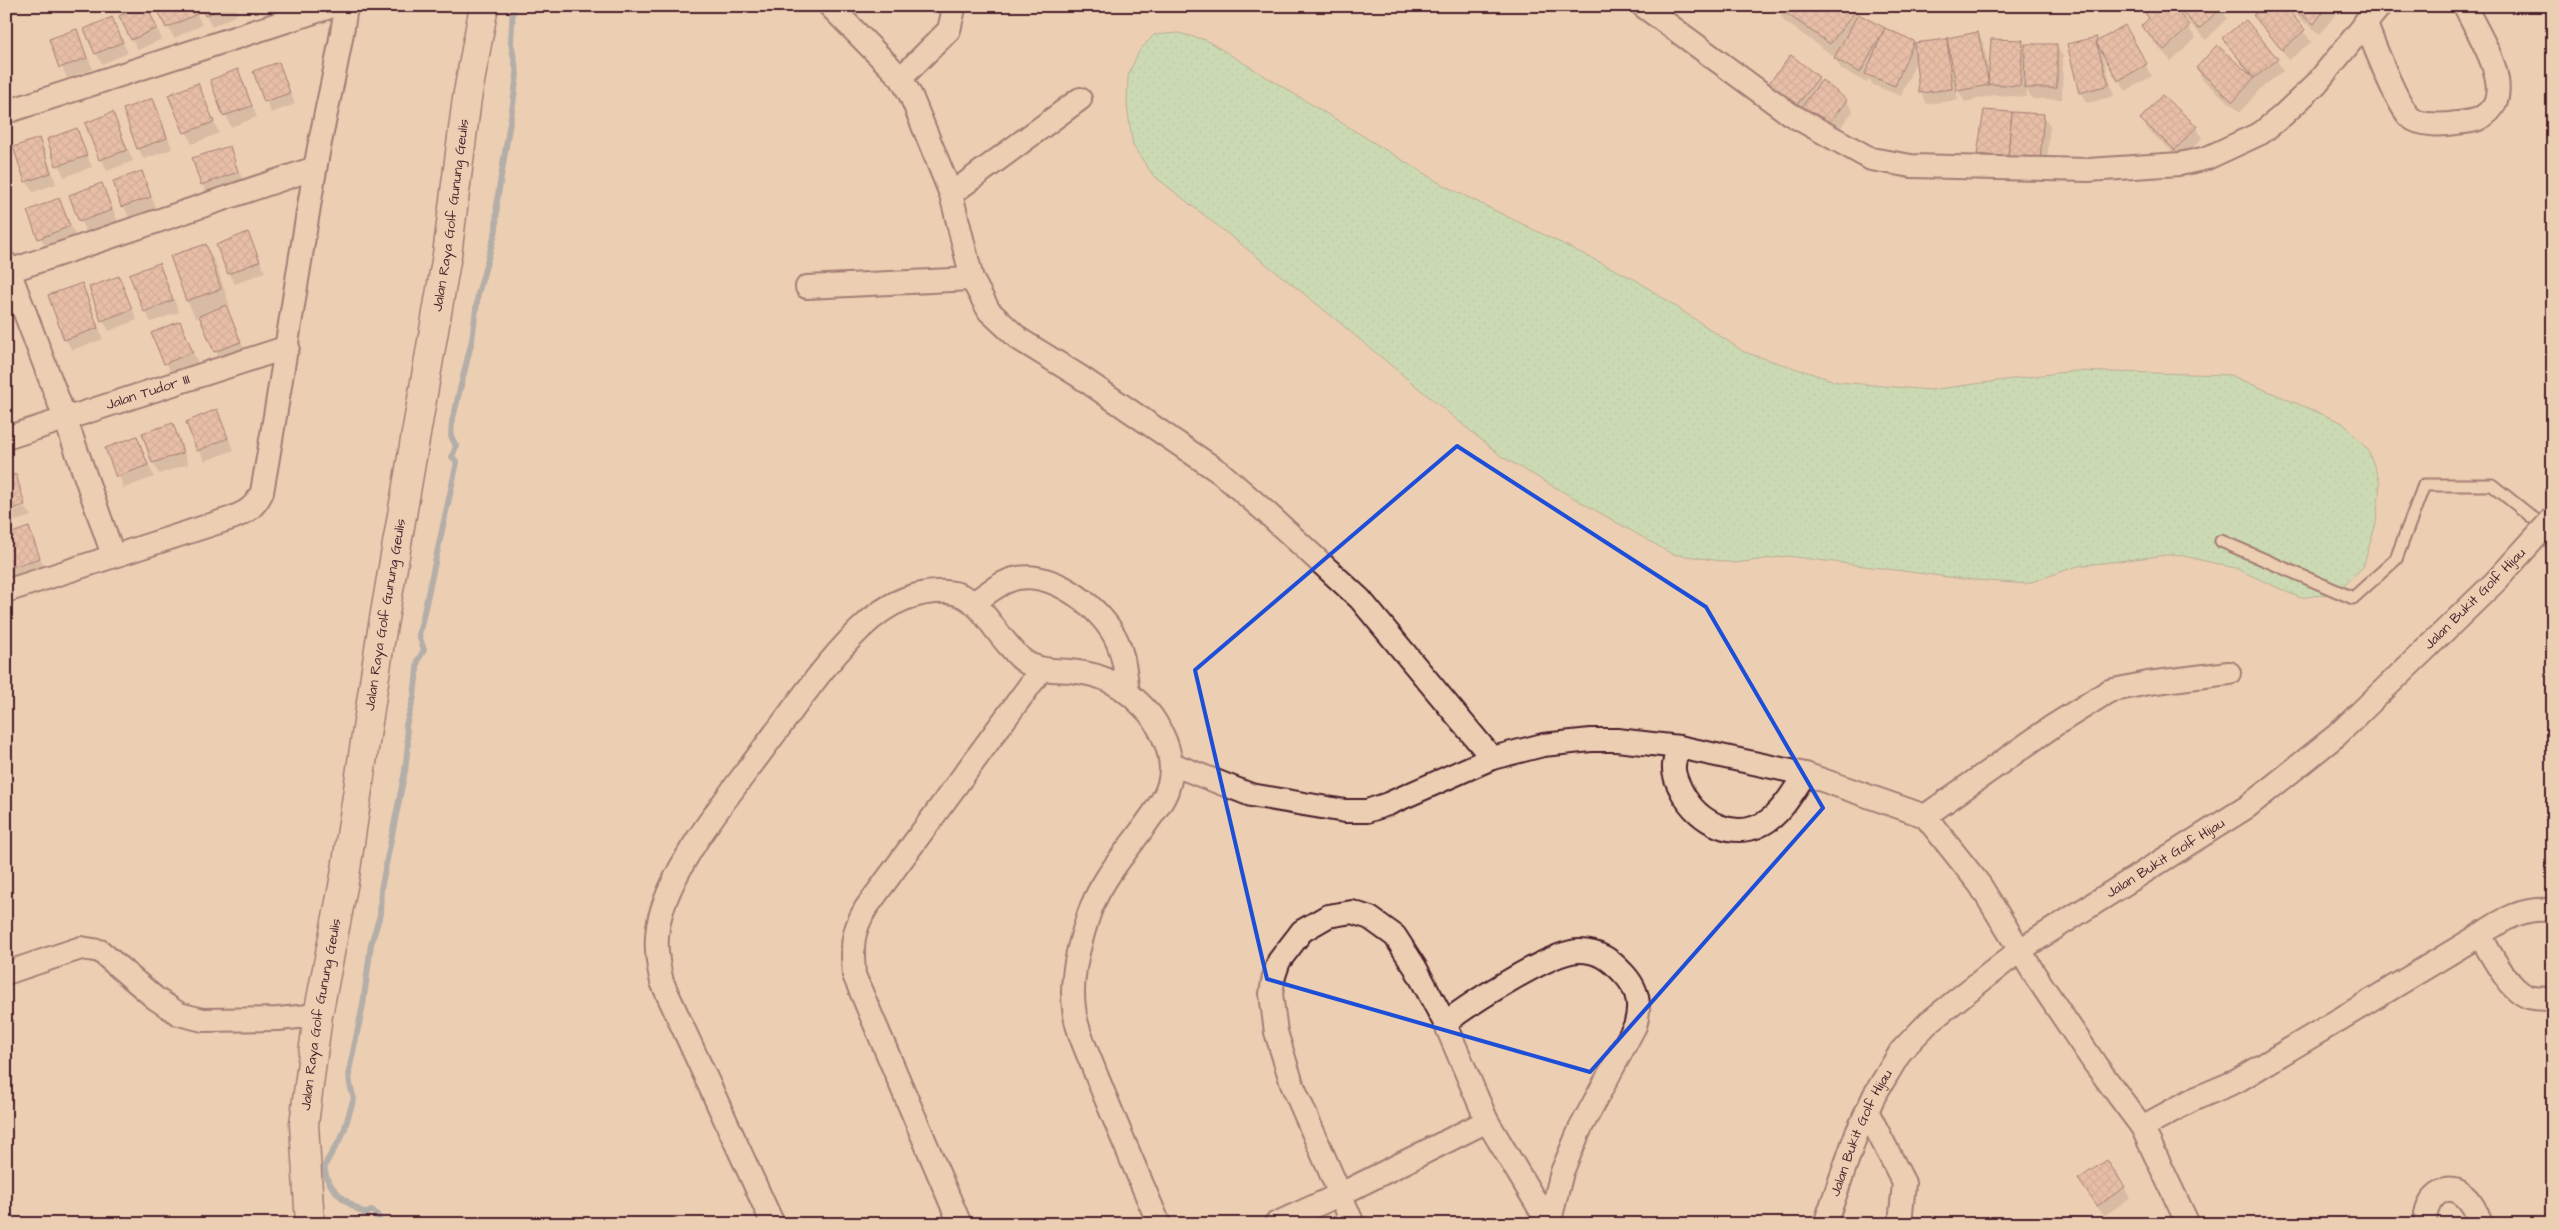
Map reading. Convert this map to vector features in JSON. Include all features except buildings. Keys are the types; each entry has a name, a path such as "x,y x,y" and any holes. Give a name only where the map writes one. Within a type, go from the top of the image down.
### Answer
{"main road":[{"name":"Jalan Raya Golf Gunung Geulis","path":"310,1224 305,1176 304,1124 318,1015 345,876 380,642 447,255 468,98 484,6"}],"street":[{"path":"6,112 333,6"},
{"path":"6,591 232,518 244,513 256,504 262,492 288,347 315,168 339,59 346,6"},
{"path":"830,6 901,78 951,194 972,278 989,311 1019,338 1079,376 1221,473 1360,599 1492,758"},
{"path":"901,78 949,30 953,13 950,6"},
{"path":"1643,6 1790,114 1871,159 1911,166 1990,169 2088,170 2180,164 2207,158 2261,133 2282,116 2316,84 2372,14"},
{"path":"2372,14 2401,102 2412,119 2418,122 2450,124 2478,120 2495,107 2499,91 2497,75 2465,6"},
{"path":"951,194 1080,99"},
{"path":"113,555 65,418 7,269 315,168"},
{"path":"808,287 972,278"},
{"name":"Jalan Tudor III","path":"6,438 288,347"},
{"name":"Jalan Bukit Golf Hijau","path":"1825,1224 1856,1135 1867,1111 1901,1051 1929,1022 2020,950 2247,807 2337,735 2496,580 2553,518"},
{"path":"975,602 1000,584 1020,578 1041,580 1065,588 1091,605 1116,640 1123,659 1128,693"},
{"path":"774,1224 662,982 656,932 662,911 672,882 718,813 793,710 858,632 892,605 917,595 960,594 975,602 1013,650 1026,663 1042,670 1089,673 1113,681 1153,716 1166,744 1172,764 1168,788 1155,811 1099,891 1089,912 1080,942 1074,991 1074,1009 1083,1040 1159,1224"},
{"path":"960,1224 854,975 851,946 858,922 866,908 1042,670"},
{"path":"1925,816 2053,726 2109,691 2148,683 2229,673"},
{"path":"1172,764 1251,795 1345,811 1367,811 1388,804 1492,758 1543,745 1591,740 1679,748 1805,774 1925,816 1980,885 2095,1064 2142,1127 2188,1224"},
{"path":"1679,748 1674,766 1677,782 1688,803 1707,821 1734,830 1752,828 1770,820 1805,774"},
{"path":"2142,1127 2192,1100 2237,1080 2502,920 2545,909 2553,911"},
{"path":"1353,1224 1292,1084 1276,1032 1271,994 1279,961 1302,931 1328,916 1352,912 1370,918 1395,936 1415,967 1445,1023 1487,1121 1549,1224"},
{"path":"2480,935 2496,963 2517,989 2528,997 2553,999"},
{"path":"6,974 81,948 100,950 155,998 179,1014 203,1020 278,1019 318,1015"},
{"path":"1445,1023 1460,1011 1516,977 1554,958 1578,950 1594,953 1611,960 1631,981 1638,997 1640,1012 1635,1026 1580,1129 1562,1172 1549,1224"},
{"path":"1867,1111 1904,1183 1900,1224"},
{"path":"1275,1224 1339,1195 1487,1121"},
{"path":"2426,1224 2426,1208 2430,1199 2441,1192 2451,1190 2461,1193 2473,1205 2481,1224"}],"lane":[{"path":"2220,541 2353,598 2396,559 2424,485 2492,485 2553,533"}],"highlighted area":[{"path":"1457,446 1706,607 1823,808 1590,1072 1267,979 1195,670"}],"green space":[{"path":"1178,33 1206,40 1443,185 1636,280 1744,352 1838,382 1930,390 2073,371 2230,375 2343,423 2368,450 2380,482 2376,523 2363,567 2335,593 2300,598 2235,568 2175,554 2078,566 2026,584 1963,579 1788,556 1735,563 1672,554 1502,457 1312,300 1153,175 1133,146 1127,106 1128,76 1139,51 1154,35"}],"waterway":[{"path":"380,1224 378,1216 372,1210 366,1214 353,1206 333,1188 325,1173 325,1166 342,1136 354,1099 349,1071 363,1005 371,944 380,915 381,889 405,771 408,744 406,725 414,697 418,660 424,650 419,635 457,462 452,457 456,446 451,436 452,422 472,340 478,294 496,230 497,201 517,74 511,43 513,6"}]}
